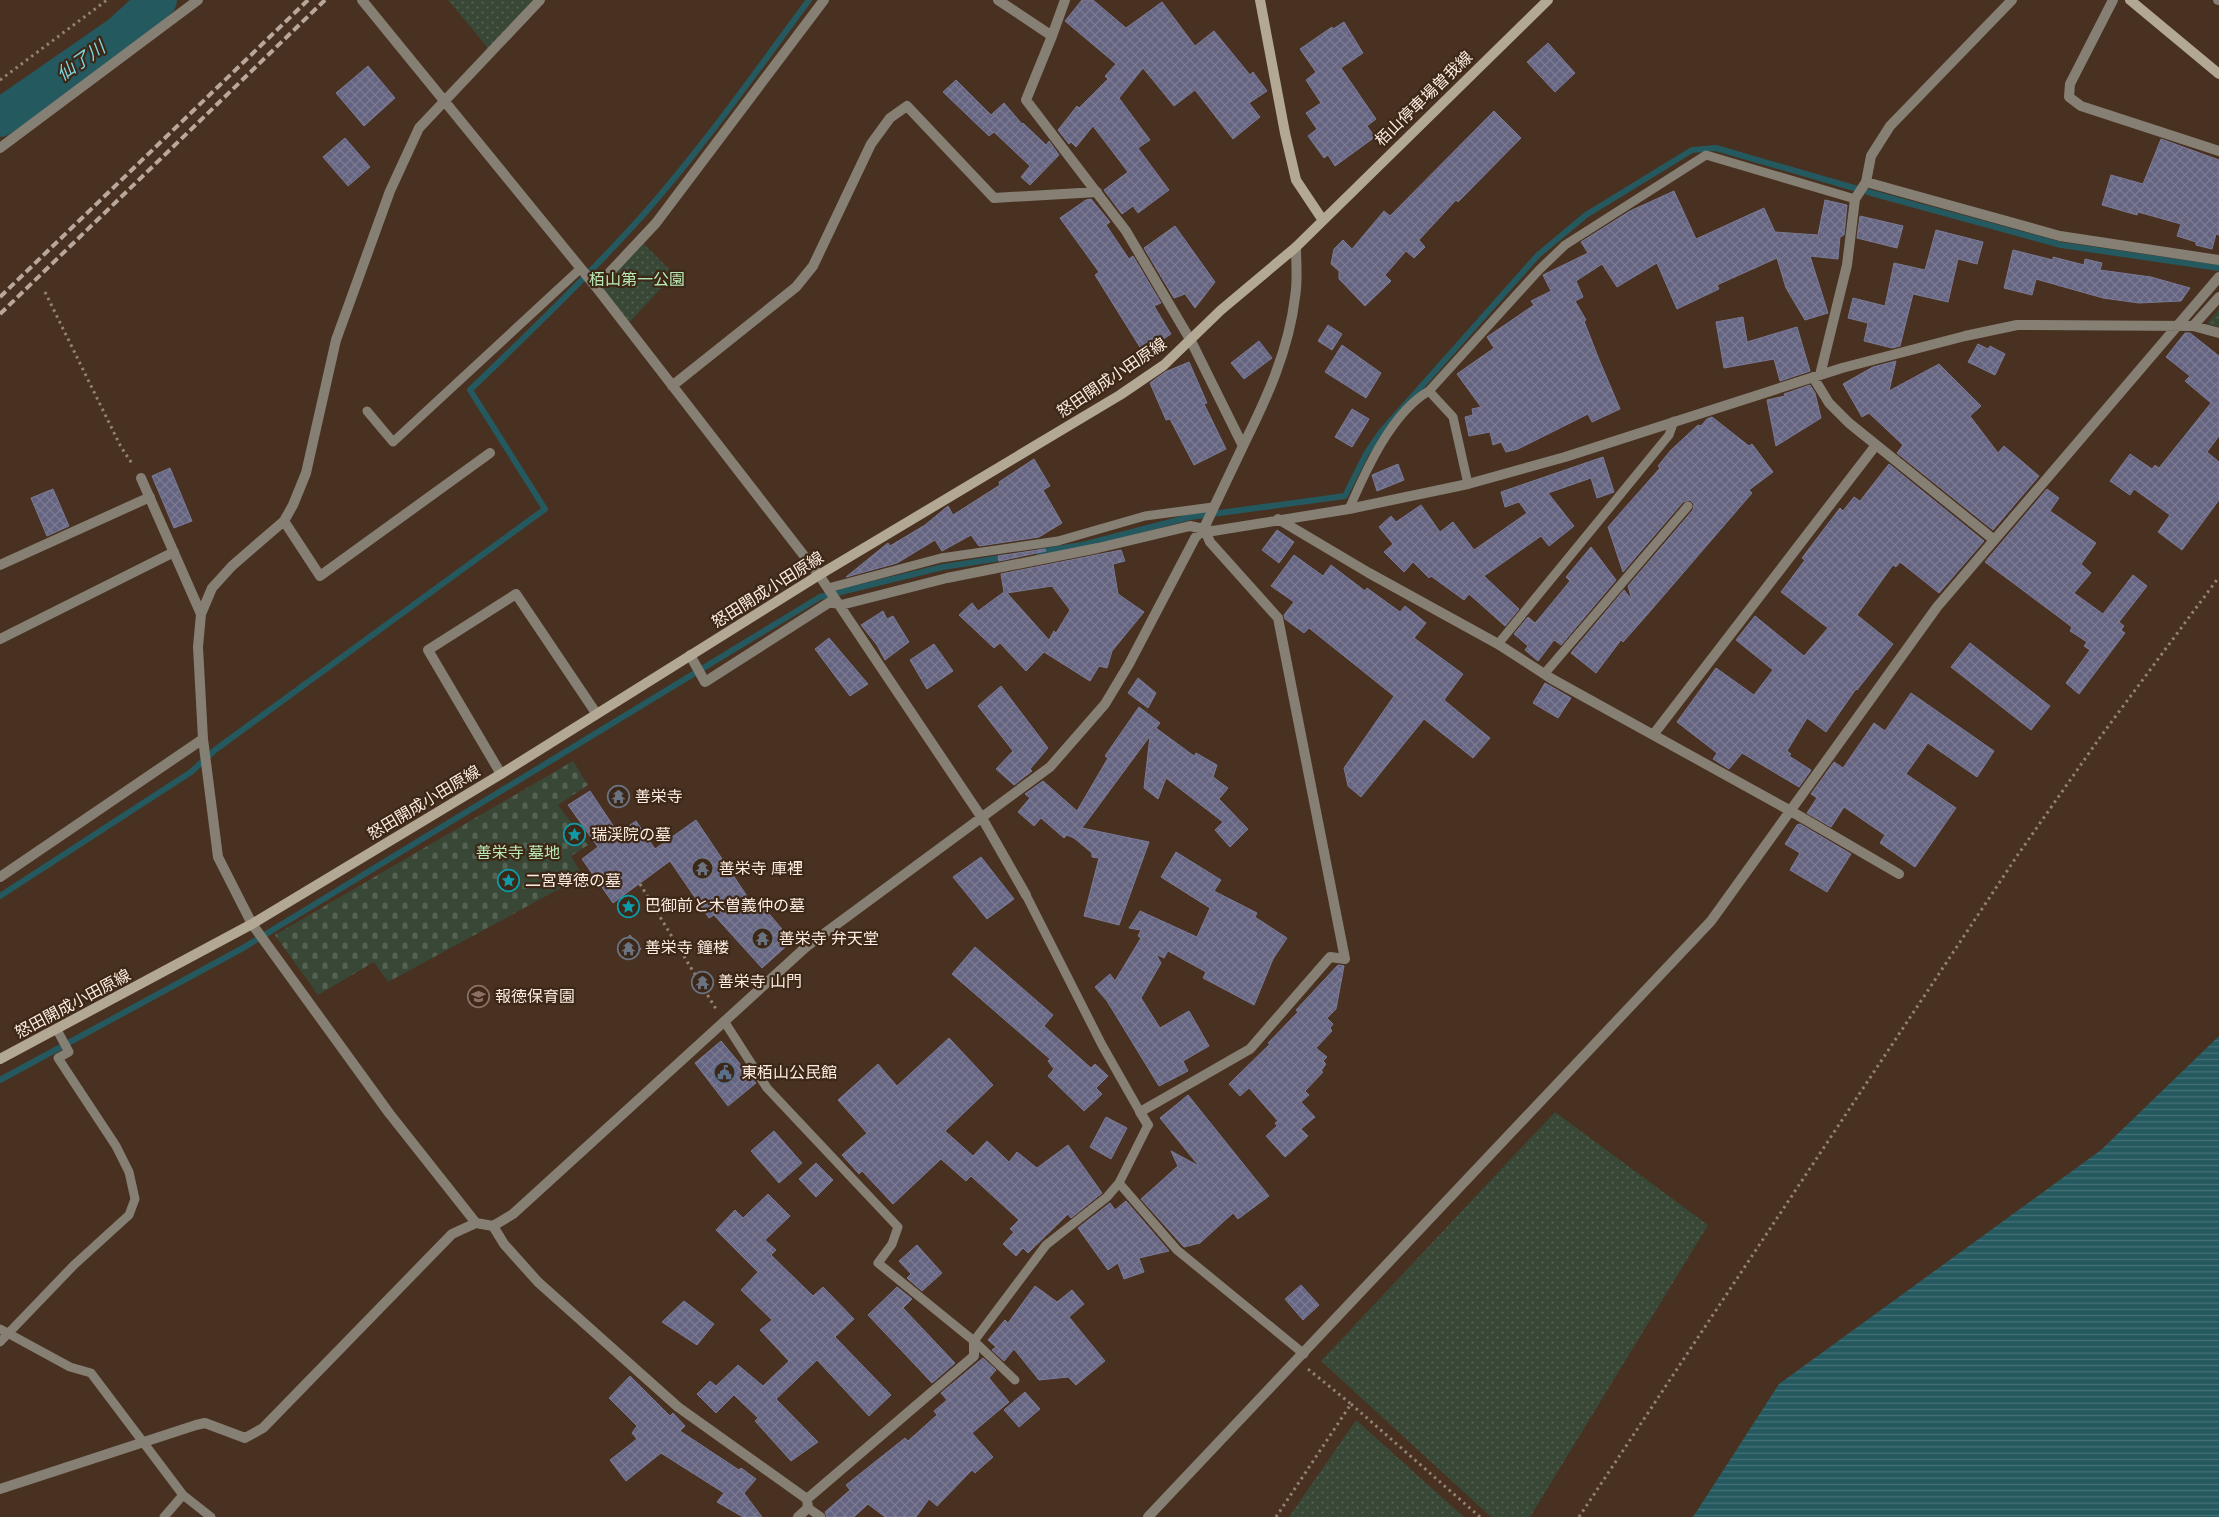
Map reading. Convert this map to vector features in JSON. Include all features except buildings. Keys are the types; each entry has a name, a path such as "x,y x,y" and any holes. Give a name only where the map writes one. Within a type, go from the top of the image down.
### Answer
{"main road":[{"path":"1260,0 1285,133 1296,180 1322,219"},
{"name":"栢山停車場曽我線","path":"1322,219 1548,0"},
{"path":"2130,0 2219,74"},
{"name":"怒田開成小田原線","path":"0,1059 252,924 501,774 819,575 1120,395 1164,365 1221,310 1296,247 1322,219"}],"street":[{"path":"0,148 198,0"},
{"path":"362,0 596,287 841,604 982,818 1026,895"},
{"path":"540,0 419,128 390,191 370,242 336,340 306,473 294,505 284,520 232,566 212,588 200,614 198,647 202,740 218,857 252,924 389,1113 476,1222 494,1226 520,1208 806,947 1050,767 1105,704 1129,664 1195,538 1204,528 1276,373 1296,297 1296,247"},
{"path":"596,287 656,223 824,0"},
{"path":"998,0 1052,36"},
{"path":"1065,0 1026,100 1126,231 1191,341 1243,446"},
{"path":"1994,540 1848,423 1829,403 1816,376 1847,266 1855,199 1866,182 1872,156 1890,126 2012,0"},
{"path":"2113,0 2070,84 2068,97 2081,106 2219,151"},
{"path":"672,386 796,287 813,266 871,144 890,118 907,106 994,198 1097,192"},
{"path":"1866,182 2060,236 2219,260"},
{"path":"1148,1517 1301,1357 1711,920 1938,607 2175,326 2219,277"},
{"path":"2193,326 2219,296"},
{"path":"690,655 705,682 830,602 841,604 948,578 1098,548 1190,526 1213,531 1350,508 1468,484 1565,457 1816,376 1965,336 2017,325 2193,326 2219,333"},
{"path":"1654,735 1876,444"},
{"path":"284,520 320,576 490,453"},
{"path":"141,478 200,614"},
{"path":"0,565 150,497"},
{"path":"1278,519 1369,573 1498,644 1552,678 1789,810 1899,874"},
{"path":"1148,1125 1140,1112 1250,1049 1330,957 1345,959 1278,618 1210,542 1204,528"},
{"path":"0,639 174,552"},
{"path":"501,774 428,650 516,594 596,713"},
{"path":"0,877 202,740"},
{"path":"0,1489 205,1423 245,1438 263,1428 452,1234 476,1222"},
{"path":"494,1226 504,1244 538,1282 678,1407 807,1504"},
{"path":"798,1517 807,1504 974,1356 974,1341"}],"lane":[{"path":"1350,508 1369,463 1382,442 1418,398 1429,391 1539,270 1566,245 1706,155 1855,199"},
{"path":"367,412 393,442 580,269"},
{"path":"1429,391 1453,417 1468,484"},
{"path":"1498,644 1669,435 1674,421"},
{"path":"1546,673 1688,506"},
{"path":"828,588 941,558 1058,541 1145,516 1212,508"},
{"path":"1026,895 1102,1045 1140,1112"},
{"path":"724,1021 767,1088 898,1227 892,1244 878,1263 974,1341 1015,1380"},
{"path":"0,1342 4,1331 129,1215 135,1199 129,1172 116,1146 58,1058 69,1052 57,1030"},
{"path":"974,1341 1046,1245 1107,1197 1119,1183 1148,1125"},
{"path":"1119,1183 1177,1250 1301,1357"},
{"path":"4,1331 70,1367 91,1373 145,1442 183,1495 211,1517"},
{"path":"164,1517 183,1495"},
{"path":"807,1504 820,1517"}],"path":[{"path":"0,80 107,0"},
{"path":"44,292 121,447 141,478"},
{"path":"1579,1516 2017,856 2101,736 2219,577"},
{"path":"640,884 724,1021"},
{"path":"1301,1357 1351,1404 1480,1517"},
{"path":"1276,1517 1351,1404"}],"green space":[{"path":"448,0 533,0 488,48"},
{"name":"栢山第一公園","path":"642,242 674,274 629,323 601,287"},
{"path":"2219,309 2219,327 2207,324"},
{"name":"善栄寺 墓地","path":"573,761 588,785 558,805 588,845 571,856 583,876 388,982 374,962 318,995 275,935"},
{"path":"1555,1112 1708,1225 1530,1517 1491,1517 1321,1361"},
{"path":"1356,1420 1464,1517 1289,1517"}],"water":[{"path":"2219,1036 2219,1517 1693,1517 1779,1384 2101,1150"}],"waterway":[{"name":"仙了川","path":"0,118 121,34 158,0"},
{"path":"0,896 191,772 215,750 545,509 470,390 580,282 643,215 708,136 809,0"},
{"path":"1039,552 1082,545 1190,517 1345,496 1366,454 1381,432 1538,255 1586,215 1692,150 1716,148 2061,245 2219,268"},
{"path":"0,1080 243,948 820,597 943,567 1007,557"}],"railway":[{"path":"0,297 308,0"},
{"path":"0,314 325,0"}],"place":[{"name":"善栄寺","path":"619,797"},
{"name":"瑞渓院の墓","path":"575,835"},
{"name":"善栄寺 庫裡","path":"703,869"},
{"name":"二宮尊徳の墓","path":"509,881"},
{"name":"巴御前と木曽義仲の墓","path":"629,906"},
{"name":"善栄寺 弁天堂","path":"763,939"},
{"name":"善栄寺 鐘楼","path":"629,948"},
{"name":"善栄寺 山門","path":"702,982"},
{"name":"報徳保育園","path":"479,997"},
{"name":"東栢山公民館","path":"725,1073"}]}
